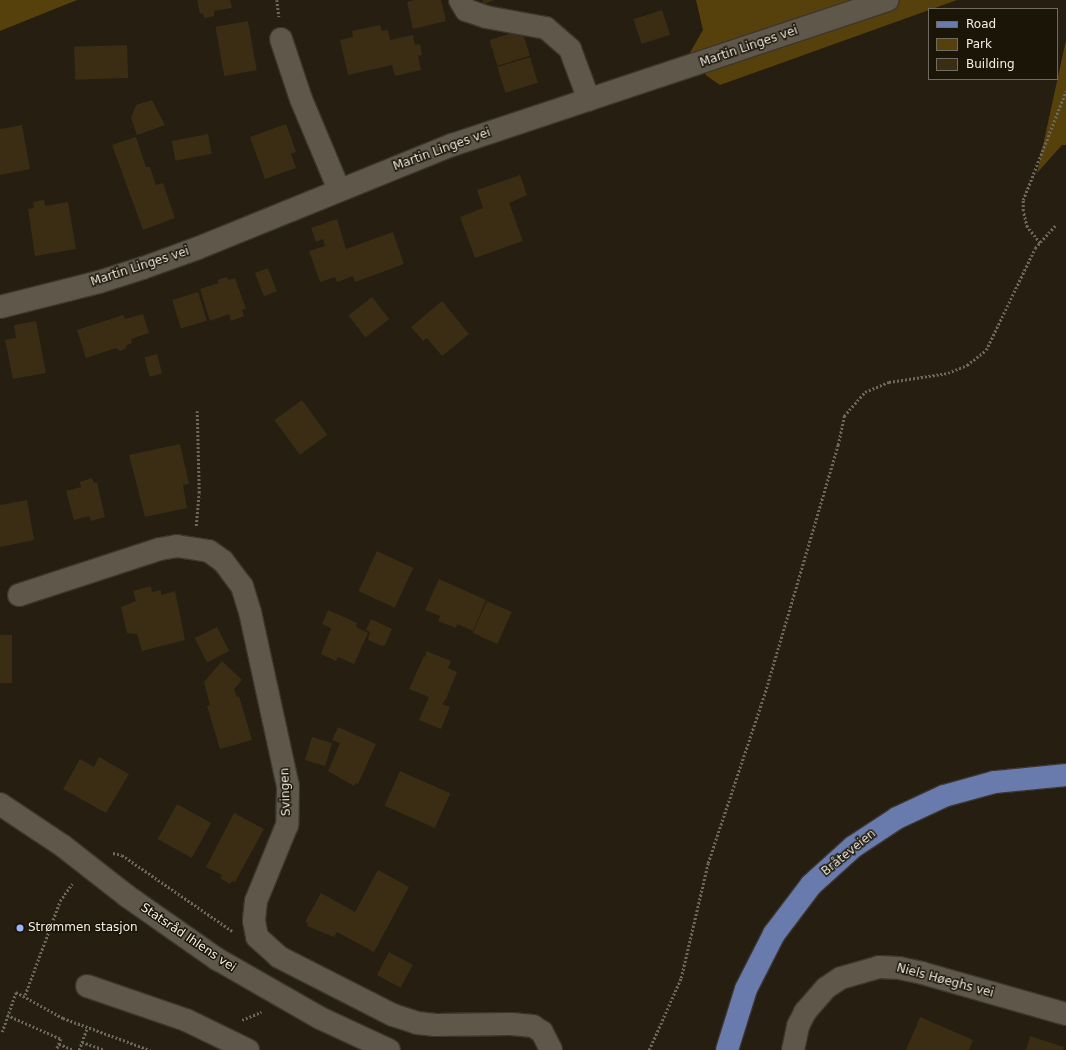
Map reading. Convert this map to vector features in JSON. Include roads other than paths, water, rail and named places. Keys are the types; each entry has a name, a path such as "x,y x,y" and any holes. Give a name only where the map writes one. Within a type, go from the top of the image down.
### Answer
{"main road":[{"name":"Bråteveien","path":"727,1050 746,989 774,934 811,885 853,847 896,818 944,796 1009,780 1066,775"}],"street":[{"path":"460,0 466,10 486,17 546,28 570,49 589,100"},
{"name":"Martin Linges vei","path":"0,307 98,282 143,268 198,248 452,145 888,0"},
{"path":"281,39 301,99 339,190"},
{"name":"Svingen","path":"19,595 160,549 193,547 209,551 223,561 233,572 242,586 284,760 289,807 287,825 256,901 254,921 257,937 279,957 393,1016 417,1023 436,1025 511,1024 533,1026 545,1036 551,1050"},
{"name":"Statsråd Ihlens vei","path":"0,804 63,846 127,896 217,959 320,1018 389,1050"},
{"name":"Niels Høeghs vei","path":"792,1050 798,1026 813,1000 841,978 879,967 899,968 922,973 1066,1014"},
{"path":"87,986 186,1020 248,1050"}],"place":[{"name":"Strømmen stasjon","path":"20,928"}]}
